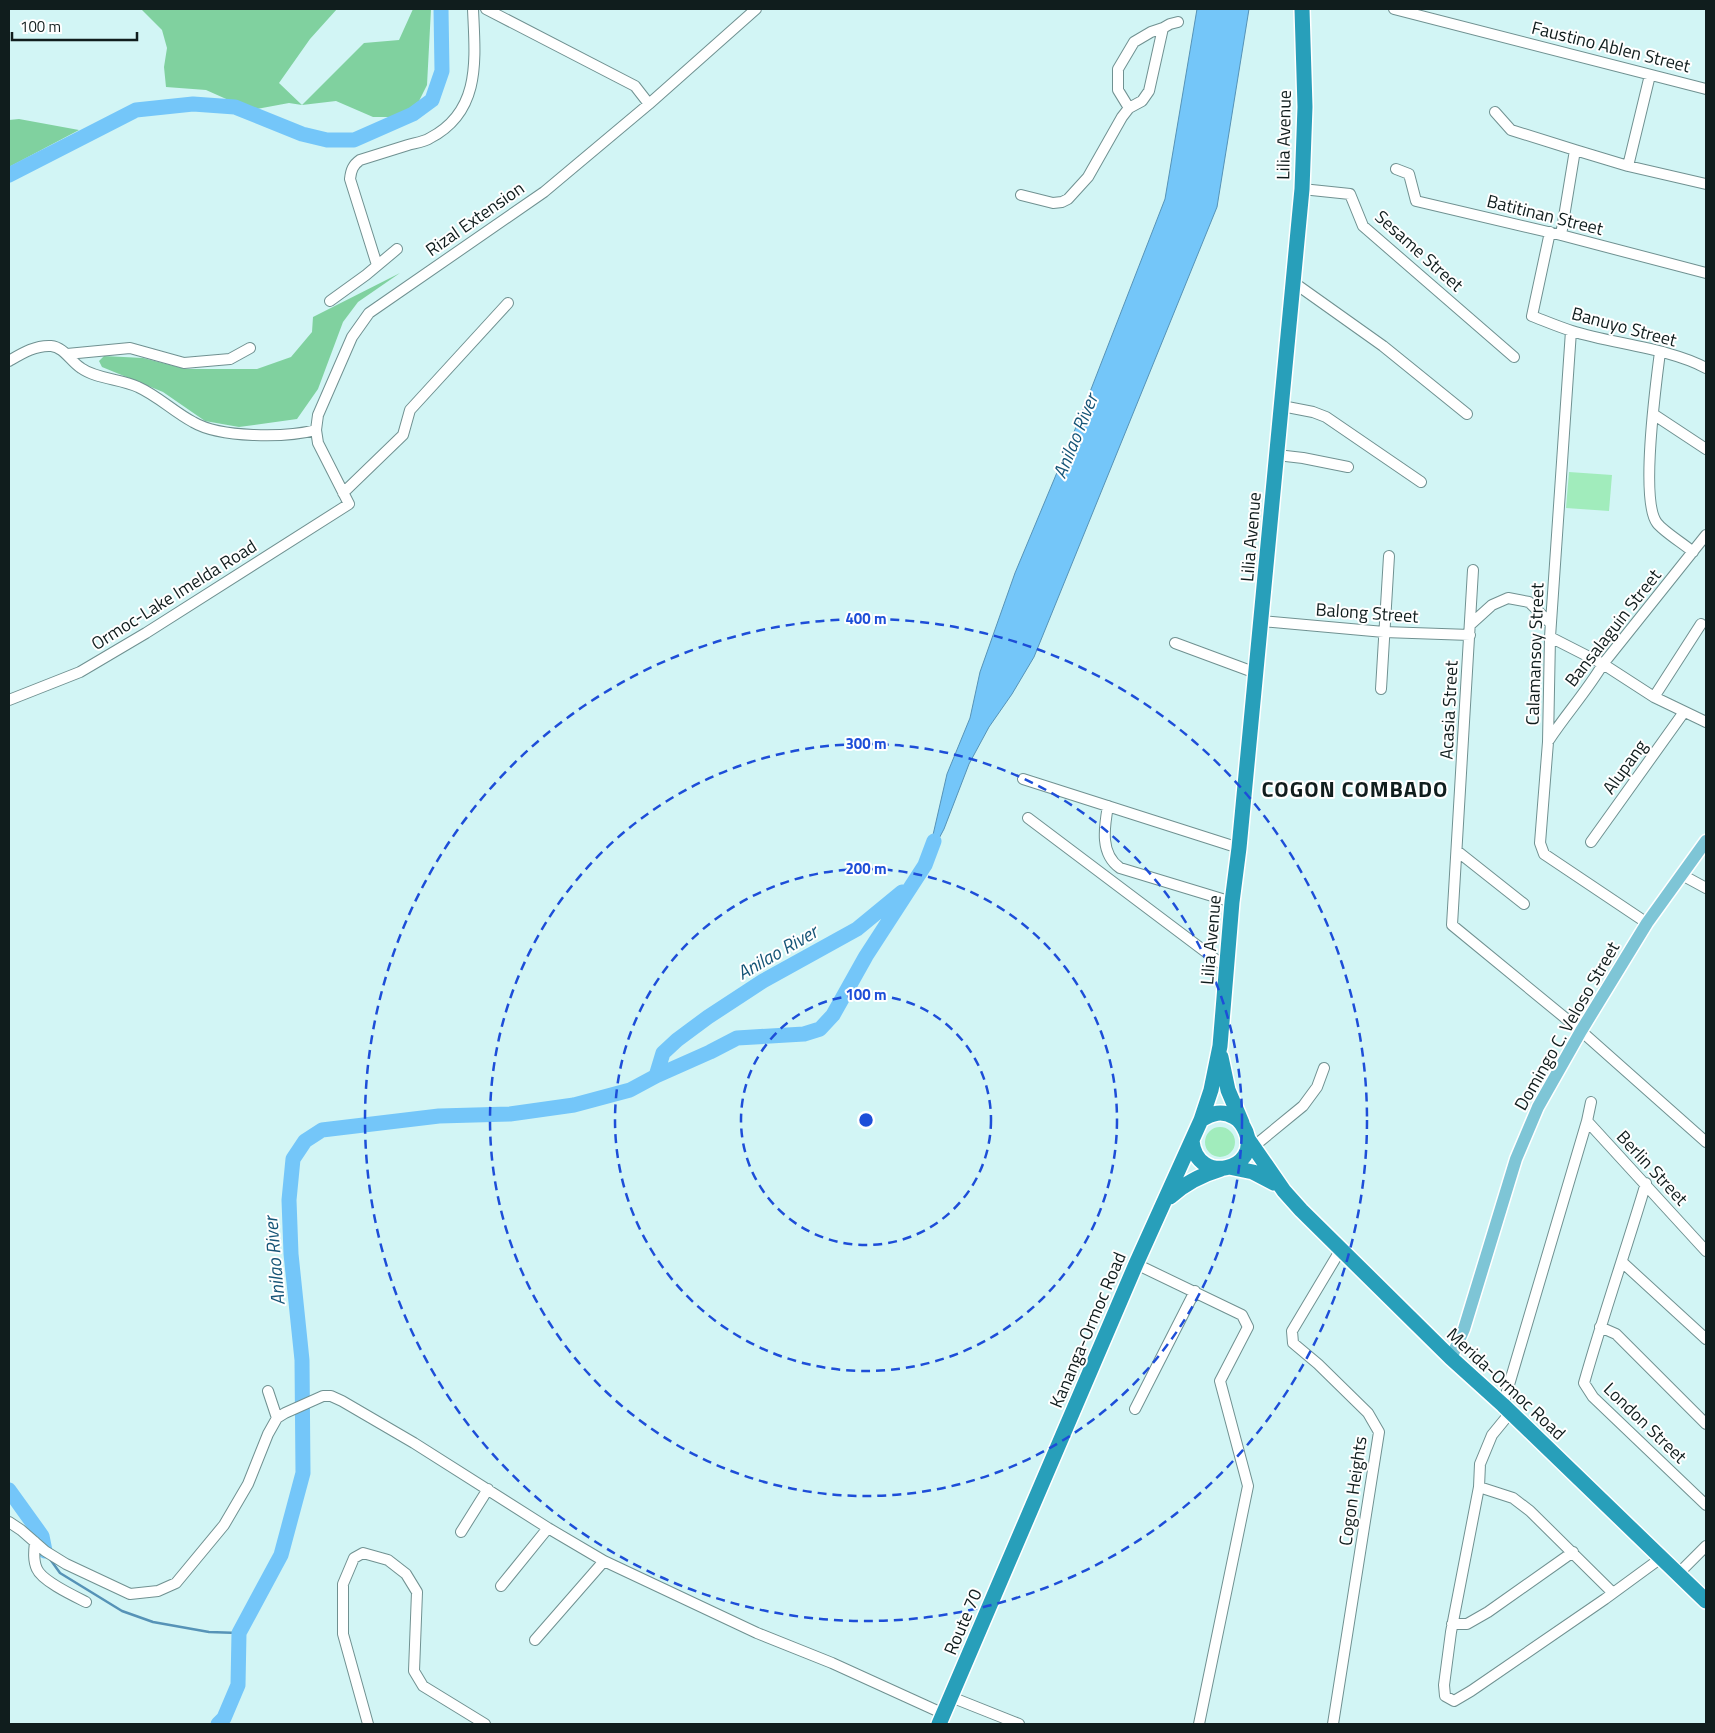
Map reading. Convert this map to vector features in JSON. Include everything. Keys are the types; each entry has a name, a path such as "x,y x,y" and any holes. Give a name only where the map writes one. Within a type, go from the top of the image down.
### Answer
{"highway":[{"name":"Lilia Avenue","path":"1220,1046 1232,902 1240,848 1302,189 1305,107 1302,9"},
{"name":"Lilia Avenue","path":"1303,30 1314,9"},
{"path":"1220,1046 1211,1090 1192,1140 1195,1153 1203,1163 1215,1168 1226,1168"},
{"path":"1166,1202 1185,1184 1208,1173 1226,1168 1242,1159 1250,1143 1228,1090 1220,1046"},
{"path":"1201,1120 1215,1113 1222,1113 1237,1118 1242,1124"},
{"name":"Kananga-Ormoc Road","path":"1021,1534 1136,1264 1166,1202 1192,1140"},
{"name":"Merida-Ormoc Road","path":"1250,1143 1284,1191 1341,1249 1450,1358 1506,1409 1706,1601"},
{"name":"Merida-Ormoc Road","path":"1226,1168 1245,1170 1260,1175 1284,1191"},
{"name":"Route 70","path":"942,1719 1021,1534"}],"main road":[{"name":"Domingo C. Veloso Street","path":"1450,1358 1464,1329 1516,1159 1538,1107 1581,1031 1647,923 1706,841"}],"street":[{"path":"377,265 350,179 351,172 355,163 360,160 429,139 442,131 463,108 470,93 474,76 473,9"},
{"path":"486,9 634,86 649,104"},
{"name":"Rizal Extension","path":"316,430 318,415 352,337 369,312 544,192 649,104 756,9"},
{"name":"Faustino Ablen Street","path":"1394,9 1421,12 1650,75 1706,88"},
{"path":"1129,108 1118,90 1118,70 1134,42 1151,32 1178,22"},
{"path":"1021,196 1053,203 1062,202 1068,199 1088,177 1117,124 1129,108 1142,101 1149,91 1163,28"},
{"path":"1628,166 1650,75"},
{"path":"1494,112 1511,130 1628,166 1706,184"},
{"path":"1561,235 1575,150"},
{"name":"Batitinan Street","path":"1396,169 1409,174 1416,201 1550,232 1706,273"},
{"name":"Sesame Street","path":"1302,189 1350,194 1363,226 1514,357"},
{"name":"Banuyo Street","path":"1550,232 1532,316 1572,331 1660,352 1706,368"},
{"path":"330,300 366,275 397,249"},
{"path":"1293,282 1383,346 1467,414"},
{"path":"9,361 28,350 52,346 67,354 81,369 108,379 136,386 154,395 193,423 215,431 282,434 316,430 318,444 343,493 403,435 410,410 508,303"},
{"name":"Calamansoy Street","path":"1572,331 1550,623 1548,742 1540,843 1544,854 1647,923"},
{"path":"67,354 130,348 184,363 230,359 250,348"},
{"path":"1660,352 1653,414 1649,480 1651,504 1656,522 1693,552"},
{"path":"1282,406 1314,412 1326,418 1421,482"},
{"path":"1653,414 1706,449"},
{"path":"1277,455 1303,458 1348,468"},
{"name":"Ormoc-Lake Imelda Road","path":"9,700 80,672 146,633 349,504 343,493"},
{"name":"Bansalaguin Street","path":"1548,742 1563,717 1593,680 1603,664 1706,535"},
{"path":"1380,689 1389,556"},
{"name":"Acasia Street","path":"1473,570 1452,925 1581,1031"},
{"path":"1471,624 1492,605 1508,598 1529,602 1550,623"},
{"name":"Balong Street","path":"1262,620 1384,632 1470,635"},
{"path":"1654,697 1701,624"},
{"path":"1550,637 1603,664 1654,697 1706,722"},
{"path":"1175,644 1256,673"},
{"name":"Alupang","path":"1591,842 1684,712"},
{"path":"1024,780 1240,848"},
{"path":"1108,806 1105,841 1108,856 1113,864 1120,868 1232,902"},
{"path":"1028,818 1227,968"},
{"path":"1457,851 1524,904"},
{"path":"1682,875 1706,888"},
{"path":"1581,1031 1706,1142"},
{"path":"1250,1143 1303,1106 1317,1087 1324,1068"},
{"path":"1591,1102 1588,1121 1506,1409 1492,1435 1480,1464 1479,1487 1452,1624 1444,1685 1445,1696 1454,1701 1471,1691 1661,1558"},
{"name":"Berlin Street","path":"1588,1121 1706,1251"},
{"path":"1646,1184 1600,1327 1616,1334 1706,1424"},
{"name":"Cogon Heights","path":"1333,1724 1379,1432 1368,1413 1318,1364 1293,1343 1292,1331 1341,1249"},
{"path":"1622,1262 1706,1339"},
{"path":"1136,1264 1242,1315 1248,1327 1220,1381 1248,1486 1199,1724"},
{"path":"1136,1409 1195,1291"},
{"name":"London Street","path":"1600,1327 1584,1383 1592,1398 1706,1504"},
{"path":"268,1390 277,1418"},
{"path":"9,1522 44,1551 66,1564 130,1594 158,1591 176,1583 224,1525 248,1484 268,1434 277,1418 316,1398 331,1396 372,1418 604,1561 757,1633 832,1663 942,1719"},
{"path":"1479,1487 1513,1498 1530,1511 1613,1593"},
{"path":"461,1532 488,1489"},
{"path":"501,1586 548,1528"},
{"path":"34,1542 33,1557 40,1574 60,1588 86,1602"},
{"path":"1678,1574 1706,1546"},
{"path":"1452,1624 1467,1624 1488,1612 1572,1552"},
{"path":"368,1724 343,1634 343,1584 354,1558 363,1553 388,1560 406,1574 417,1592 414,1671 423,1686 485,1724"},
{"path":"535,1640 604,1561"},
{"path":"951,1697 1018,1724"}],"green space":[{"path":"141,9 337,9 310,39 279,83 302,105 289,103 251,110 206,90 166,87 164,67 167,48 162,30"},
{"path":"413,9 431,9 427,85 419,101 402,114 392,117 373,117 336,101 302,105 364,43 399,40"},
{"path":"19,119 79,130 9,167 9,120"},
{"path":"400,273 358,302 343,322 318,389 297,419 239,427 205,421 163,392 102,367 99,361 104,356 143,358 186,369 257,369 291,357 312,332 313,317"},
{"path":"1569,472 1612,475 1609,511 1566,508"},
{"path":"1220,1127 1231,1131 1235,1142 1231,1153 1220,1157 1209,1153 1205,1142 1209,1131"}],"water":[{"path":"1197,9 1249,9 1217,207 1034,657 1012,694 989,727 969,764 944,829 927,861 947,774 970,718 980,672 1015,573 1081,415 1165,199"}],"waterway":[{"path":"9,175 136,110 193,104 235,107 302,134 327,140 354,140 413,114 432,100 442,71 441,9"},
{"name":"Anilao River","path":"218,1724 224,1718 238,1685 239,1633 281,1555 303,1473 302,1360 291,1254 289,1200 293,1159 305,1141 322,1130 439,1116 510,1114 574,1105 630,1090 737,1038 804,1034 820,1029 833,1015 866,956 925,865 934,841"},
{"name":"Anilao River","path":"656,1076 663,1053 677,1040 763,981 857,929 902,892"},
{"path":"9,1490 42,1536 45,1551"},
{"path":"50,1559 60,1573 122,1611 153,1622 209,1632 239,1633"}],"district":[{"name":"COGON COMBADO","path":"1355,789"}]}
